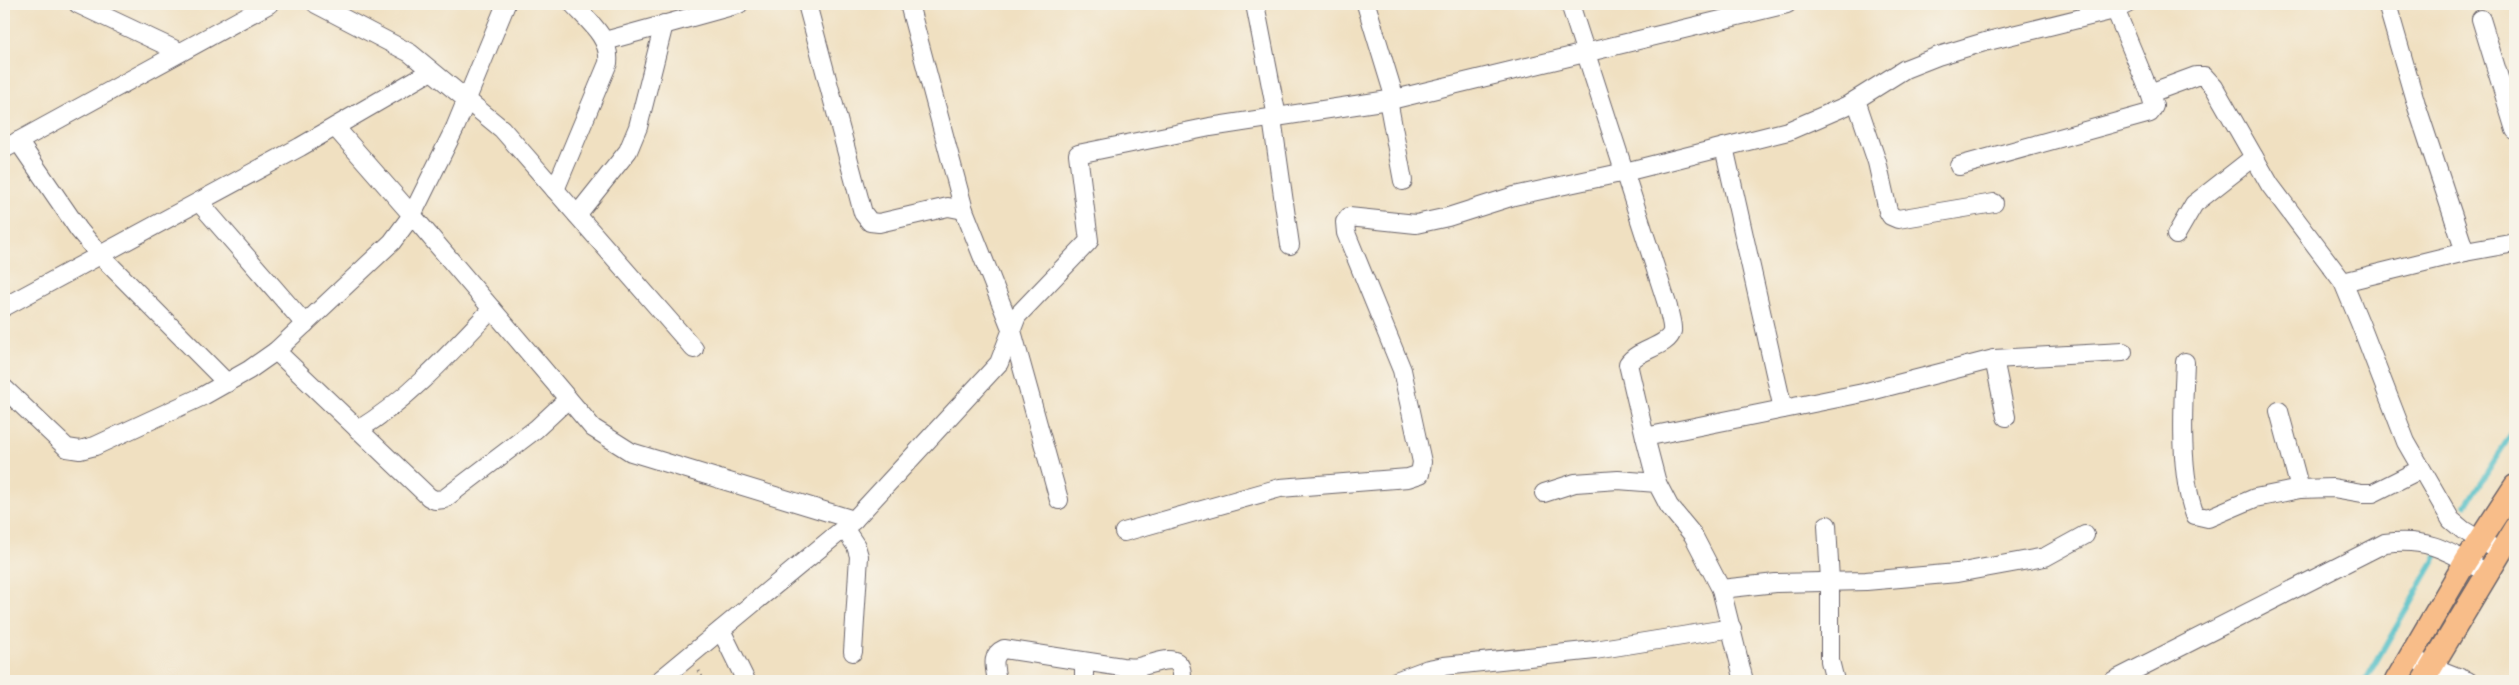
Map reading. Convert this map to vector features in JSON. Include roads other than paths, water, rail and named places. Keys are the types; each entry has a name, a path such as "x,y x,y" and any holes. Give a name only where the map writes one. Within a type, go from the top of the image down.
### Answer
{"main road":[{"path":"2396,681 2466,561 2515,486"},
{"path":"2428,674 2515,528"}],"street":[{"path":"78,4 180,52"},
{"path":"227,383 100,255 11,145 269,4"},
{"path":"316,4 410,52 502,129 694,349"},
{"path":"4,388 67,448 80,450 95,446 227,383 250,370 276,351 392,242 412,215 456,128 506,4"},
{"path":"555,190 608,63 609,52 605,41 573,4"},
{"path":"605,41 739,4"},
{"path":"807,4 863,213 870,222 879,223 948,207 964,210"},
{"path":"909,4 964,210 1012,331 1060,500"},
{"path":"1255,4 1274,117 1290,244"},
{"path":"1366,4 1392,100 1403,181"},
{"path":"1570,4 1668,307 1672,332 1667,340 1640,353 1632,358 1628,364 1657,484 1669,506 1693,535 1721,589 1744,681"},
{"path":"659,681 849,524 999,363 1017,316 1089,241 1078,154 1210,127 1392,100 1786,4"},
{"path":"2387,4 2416,104 2465,252"},
{"path":"1124,532 1280,488 1408,478 1420,474 1422,462 1405,380 1346,233 1345,222 1349,217 1355,216 1416,224 1448,217 1514,196 1625,172 1788,131 1856,100 1905,69 1938,56 1988,40 2118,6 2154,106 2150,113 1959,166"},
{"path":"2481,19 2515,130"},
{"path":"577,214 628,151 638,127 664,24"},
{"path":"4,307 335,127 431,71"},
{"path":"2150,93 2196,76 2204,76 2214,86 2270,185 2343,282 2406,442 2451,520 2463,530 2500,552"},
{"path":"1856,100 1877,162 1888,211 1891,216 1898,219 1994,203"},
{"path":"335,127 592,428 631,452 849,524"},
{"path":"1724,147 1784,410"},
{"path":"2176,235 2194,204 2254,157"},
{"path":"199,202 305,324"},
{"path":"2343,282 2465,252 2515,244"},
{"path":"358,430 380,416 447,355 492,310"},
{"path":"276,351 429,497 435,500 444,499 536,430 568,399"},
{"path":"1645,437 1863,393 1994,359 2123,352"},
{"path":"1994,359 2006,417"},
{"path":"2185,362 2183,413 2186,464 2190,504 2195,515 2208,518 2255,498 2300,489 2332,488 2373,493 2422,469"},
{"path":"2279,411 2300,489"},
{"path":"1544,492 1575,483 1618,480 1657,484"},
{"path":"849,524 859,556 853,652"},
{"path":"1827,525 1830,581 1830,661 1835,681"},
{"path":"1721,589 1776,582 1866,581 1957,573 2046,557 2085,535"},
{"path":"2114,681 2385,543 2407,540 2431,544 2487,573"},
{"path":"1396,681 1428,669 1444,666 1595,650 1732,628"},
{"path":"721,630 746,681"},
{"path":"997,681 994,657 997,652 1004,649 1084,662 1138,667 1161,660 1171,660 1177,663 1182,673 1182,681"},
{"path":"2410,658 2428,674 2468,681"},
{"path":"1084,662 1084,681"}],"waterway":[{"path":"2466,505 2515,428"},
{"path":"2365,681 2438,554"}]}
